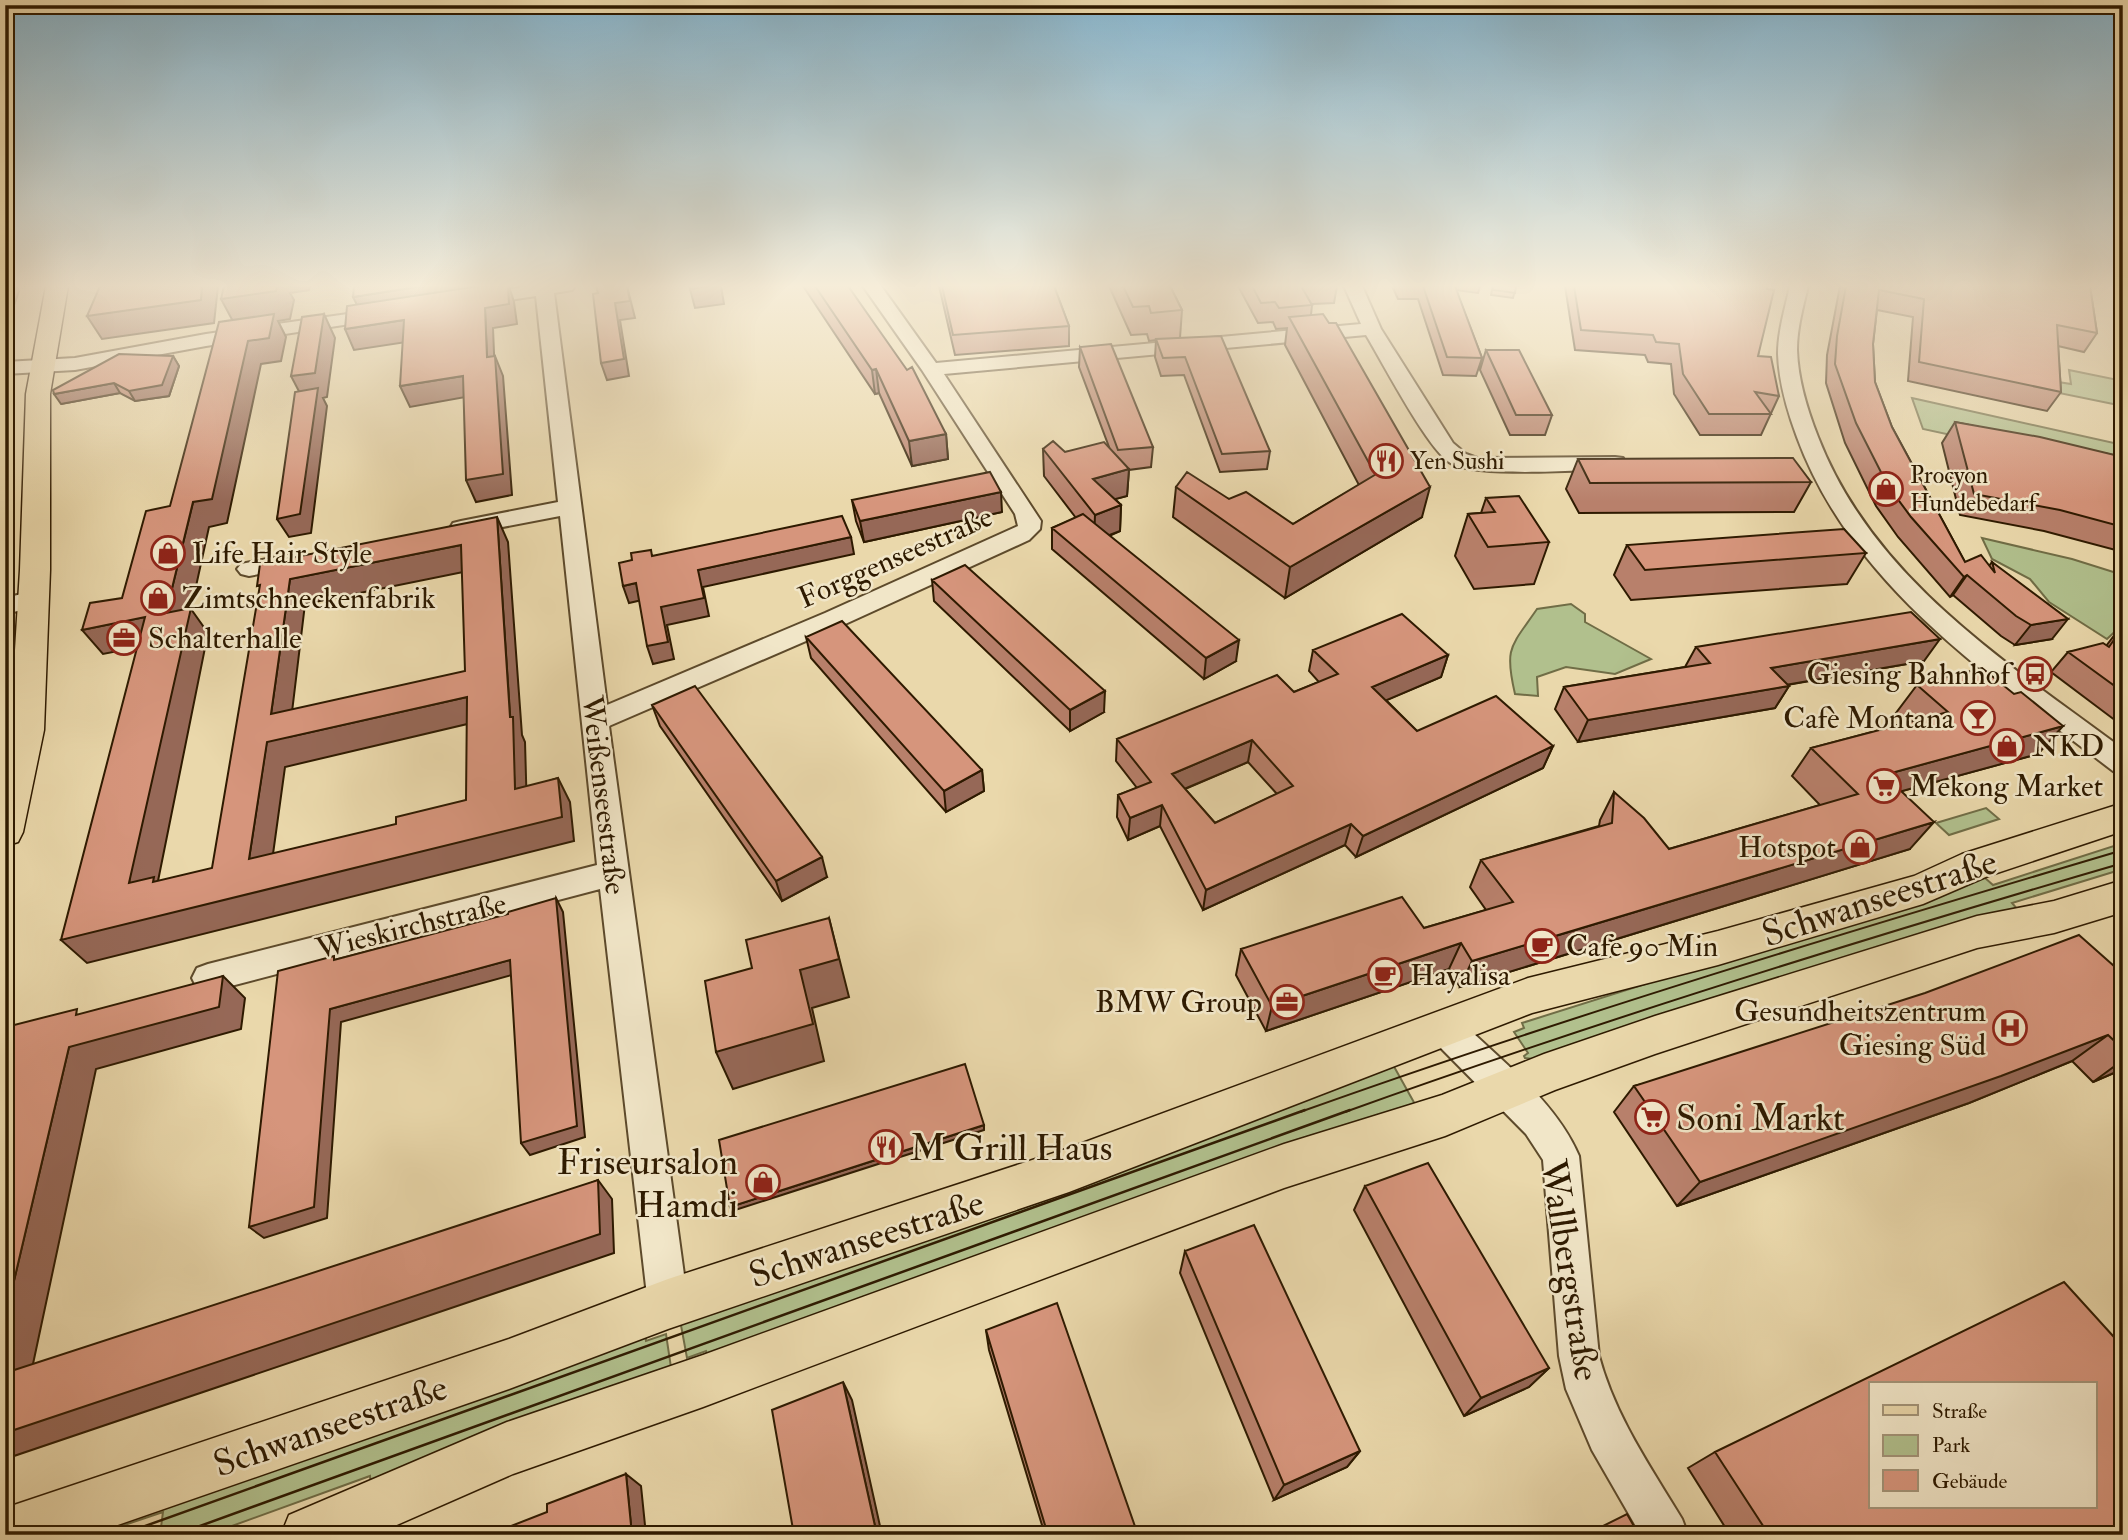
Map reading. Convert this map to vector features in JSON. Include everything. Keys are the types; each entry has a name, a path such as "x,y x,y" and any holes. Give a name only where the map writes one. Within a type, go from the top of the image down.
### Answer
{"main road":[{"path":"5,832 27,730 20,603 37,394 44,358"},
{"name":"Schwanseestraße","path":"8,1535 509,1364 668,1304 1069,1170 1444,1028 1567,985 1718,948 1923,889 1975,865 2123,817"},
{"name":"Schwanseestraße","path":"309,1535 507,1450 703,1381 1284,1166 1445,1115 1508,1088 1655,1035 1977,932 2054,917 2123,896"}],"street":[{"path":"5,368 106,358"},
{"name":"Weißenseestraße","path":"557,358 569,507 668,1304"},
{"name":"Forggenseestraße","path":"595,721 834,619 1021,535 1029,528 1030,521 1026,514 923,358"},
{"path":"931,369 1054,358"},
{"path":"1390,358 1445,447 1458,458 1488,465 1640,463"},
{"path":"1787,358 1791,383 1804,430 1817,464 1850,525 1911,593 1995,665 2123,764"},
{"path":"1793,463 1817,464"},
{"path":"438,533 569,507"},
{"path":"249,569 320,555"},
{"name":"Wieskirchstraße","path":"208,978 614,873"},
{"name":"Wallbergstraße","path":"1444,1028 1508,1088 1539,1122 1561,1156 1579,1356 1587,1390 1607,1435 1667,1535"}],"green space":[{"path":"2069,370 2123,381 2123,406 2059,393 2058,382 2071,384"},
{"path":"1912,398 2123,445 2123,472 1923,429"},
{"path":"1982,538 2072,559 2123,575 2123,624 2107,639 2049,602 2030,579 1992,559"},
{"path":"1571,604 1585,614 1585,622 1651,659 1615,674 1566,667 1537,677 1538,696 1515,694 1510,656 1516,640 1537,609"},
{"path":"1986,808 1999,819 1949,835 1936,823"},
{"path":"2123,843 2123,869 2012,903 2018,910 1533,1059 1525,1058 1528,1053 1514,1032 1524,1028 1522,1023 1984,877 1993,885"},
{"path":"1392,1063 1416,1106 708,1360 706,1351 687,1358 680,1320"},
{"path":"645,1330 646,1341 666,1334 672,1374 371,1487 370,1476 207,1535 160,1535 163,1512 95,1535 63,1535"}],"building":[{"path":"112,358 172,358 162,385 129,391 114,383 54,394 53,390"},
{"path":"209,358 244,358 212,499 193,502 166,613 191,608 129,883 154,877 153,882 212,868 260,585 257,586 260,564 497,517 510,717 513,717 515,789 558,778 562,817 61,940 145,617 82,630 90,603 122,598 146,511 170,506","holes":["461,545 465,671 271,714 290,579","467,697 466,800 396,817 396,824 249,859 267,742"]},
{"path":"294,358 317,358 315,373 291,376"},
{"path":"402,358 495,358 503,474 466,480 463,376 400,386"},
{"path":"600,358 624,358 624,359 601,363"},
{"path":"864,358 898,358 907,370 912,367 946,434 909,441 876,369 872,370"},
{"path":"1084,358 1117,358 1153,447 1118,450"},
{"path":"1185,358 1230,358 1270,451 1222,454"},
{"path":"1311,358 1356,358 1430,487 1290,567 1176,487 1187,472 1229,499 1246,492 1293,524 1398,461 1369,463"},
{"path":"1490,358 1523,358 1552,415 1516,415"},
{"path":"1681,358 1771,358 1779,396 1755,392 1771,414 1709,414 1683,374"},
{"path":"1835,358 1874,358 1875,382 1892,427 1965,562 1981,555 1995,573 1992,562 2068,619 2031,625 2016,616 1967,575 1964,577 1911,517 1888,486 1856,423 1835,364"},
{"path":"1919,358 2059,358 2061,392 1919,362"},
{"path":"318,388 300,514 277,519 295,392"},
{"path":"1955,422 2040,437 2123,457 2123,527 2060,510 1974,494"},
{"path":"1053,441 1065,452 1104,442 1129,469 1093,479 1121,505 1095,515 1043,449"},
{"path":"1793,458 1811,482 1590,483 1578,459"},
{"path":"990,472 1001,492 860,521 852,500"},
{"path":"1519,496 1549,542 1488,547 1468,514 1495,512 1486,498"},
{"path":"1083,514 1239,640 1206,658 1052,528"},
{"path":"842,516 851,537 698,570 704,598 661,607 668,642 647,646 636,583 623,586 619,563 632,560 631,553 651,550 652,556"},
{"path":"1844,529 1866,553 1645,570 1627,545"},
{"path":"965,565 1105,691 1070,710 932,580"},
{"path":"1911,612 1940,639 1771,668 1789,686 1588,720 1564,687 1710,663 1696,647"},
{"path":"1402,614 1448,655 1372,687 1417,731 1496,696 1553,746 1363,836 1351,824 1206,890 1162,805 1130,818 1118,795 1151,782 1117,739 1277,675 1294,692 1338,674 1313,650","holes":["1252,740 1293,786 1215,823 1172,774"]},
{"path":"842,621 982,770 944,791 806,637"},
{"path":"2123,627 2123,692 2068,652 2103,643 2109,647"},
{"path":"1982,668 2014,694 2021,692 2063,726 1884,775 1934,822 1472,961 1461,943 1272,1006 1241,949 1402,897 1424,928 1513,902 1481,860 1612,823 1614,792 1644,818 1669,849 1858,794 1811,748 1948,712 1917,685"},
{"path":"695,686 822,857 776,881 652,705"},
{"path":"556,898 577,1126 521,1143 510,960 330,1009 314,1207 249,1227 278,971 334,956 334,960 508,914"},
{"path":"829,918 839,959 800,970 813,1024 716,1052 705,981 752,968 746,940"},
{"path":"2079,935 2123,974 2123,1049 2108,1035 2001,1076 1700,1182 1634,1086 1925,993"},
{"path":"223,976 219,1007 69,1047 5,1319 5,1043 10,1026 77,1009 76,1015"},
{"path":"965,1064 984,1125 730,1207 719,1140"},
{"path":"1428,1163 1549,1368 1481,1398 1365,1186"},
{"path":"598,1180 600,1234 5,1433 5,1373"},
{"path":"1254,1225 1360,1451 1284,1485 1185,1251"},
{"path":"2064,1282 2123,1347 2123,1535 1769,1535 1715,1452"},
{"path":"1057,1303 1138,1535 1048,1535 986,1330"},
{"path":"843,1382 877,1535 794,1535 772,1410"},
{"path":"626,1474 632,1535 488,1535 547,1512 547,1504"},
{"path":"1627,1514 1639,1535 1585,1535"}],"tram line":[{"path":"1300,1112 1607,1008 2123,850"},
{"path":"1345,1112 1732,982 2123,863"},
{"path":"120,1535 1305,1110"},
{"path":"175,1535 1350,1110"}],"place":[{"name":"Yen Sushi","path":"1386,461"},
{"name":"Procyon Hundebedarf","path":"1886,489"},
{"name":"Life Hair Style","path":"168,553"},
{"name":"Zimtschneckenfabrik","path":"158,598"},
{"name":"Schalterhalle","path":"124,638"},
{"name":"Giesing Bahnhof","path":"2035,674"},
{"name":"Cafè Montana","path":"1978,718"},
{"name":"NKD","path":"2007,746"},
{"name":"Mekong Market","path":"1884,786"},
{"name":"Hotspot","path":"1860,847"},
{"name":"Cafe 90 Min","path":"1542,946"},
{"name":"Hayalisa","path":"1385,975"},
{"name":"BMW Group","path":"1287,1002"},
{"name":"Gesundheitszentrum Giesing Süd","path":"2010,1028"},
{"name":"Soni Markt","path":"1652,1117"},
{"name":"M Grill Haus","path":"886,1147"},
{"name":"Friseursalon Hamdi","path":"763,1182"}]}
